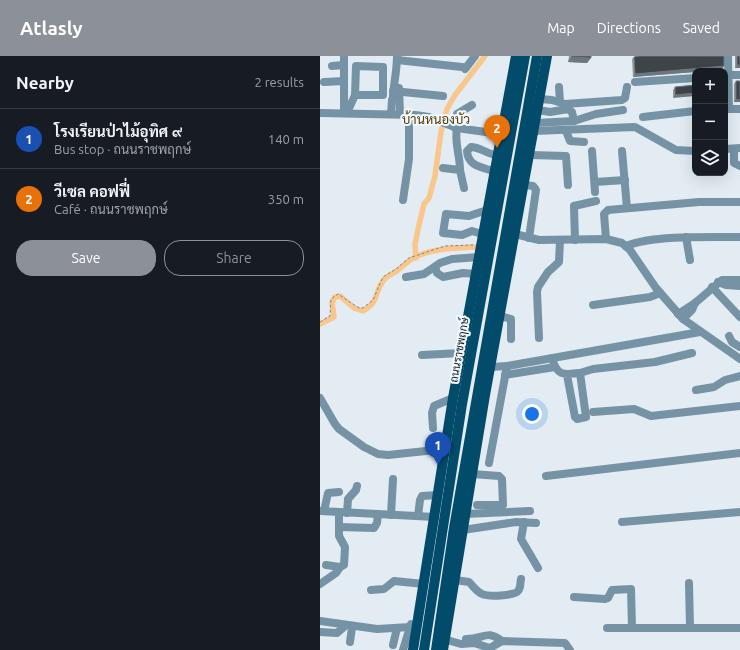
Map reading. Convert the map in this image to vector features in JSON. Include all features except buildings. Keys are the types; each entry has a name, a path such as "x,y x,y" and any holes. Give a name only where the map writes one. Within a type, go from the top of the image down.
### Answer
{"main road":[{"name":"ถนนราชพฤกษ์","path":"452,402 476,274 480,245 477,232 486,210 516,56"},
{"name":"ถนนราชพฤกษ์","path":"424,650 469,360 525,56"},
{"path":"436,650 454,528 537,56"},
{"path":"443,650 485,395 525,185 547,56"},
{"path":"473,425 485,395"},
{"path":"452,402 456,447"},
{"path":"413,650 452,402"},
{"path":"447,628 449,644"}],"street":[{"path":"344,56 346,113"},
{"path":"391,114 396,82 397,58 463,68 475,56"},
{"path":"727,68 728,56"},
{"path":"332,66 344,65"},
{"path":"346,113 355,95 356,66 383,67 384,96 355,95"},
{"path":"728,75 740,75"},
{"path":"635,82 692,78"},
{"path":"324,82 344,81"},
{"path":"559,87 560,102"},
{"path":"540,99 565,104 622,100 625,98 627,87"},
{"path":"394,95 442,96"},
{"path":"394,95 400,114"},
{"path":"464,188 460,170 459,153 453,127 457,114 472,105"},
{"path":"728,109 740,109"},
{"path":"538,110 550,112 571,110 574,121"},
{"path":"535,127 552,123 574,121 596,114 623,110"},
{"path":"642,117 692,111"},
{"path":"550,112 552,123"},
{"path":"320,113 412,114 435,119 453,127 500,134"},
{"path":"412,114 415,140"},
{"path":"403,200 409,159 412,114"},
{"path":"535,127 566,131 635,127 676,150 692,151"},
{"path":"566,131 570,142 584,142"},
{"path":"493,170 470,162 467,151 471,147 475,147 496,156"},
{"path":"737,148 734,163 740,166"},
{"path":"592,151 595,192"},
{"path":"622,151 627,208"},
{"path":"481,167 486,153"},
{"path":"530,156 566,156 568,185"},
{"path":"443,168 460,170"},
{"path":"594,182 625,180"},
{"path":"525,185 533,186 536,190 529,238"},
{"path":"575,240 574,206 596,201"},
{"path":"606,239 605,212 627,208 699,202 740,202"},
{"path":"469,216 477,232 462,235 443,233 446,214 469,216 486,210"},
{"path":"515,234 529,238 560,240 606,239 618,241 626,246 660,293 680,316 700,332 740,358"},
{"path":"626,246 639,242 686,238 740,237"},
{"path":"686,238 690,260"},
{"path":"539,338 537,292 541,282 548,272 559,262 560,240"},
{"path":"406,277 424,274 445,261 478,257"},
{"path":"462,258 463,273"},
{"path":"434,267 436,273 443,276 463,273 476,274"},
{"path":"680,316 692,310 695,303 715,284 724,279 740,280"},
{"path":"715,284 740,286"},
{"path":"715,284 740,317"},
{"path":"593,305 650,297 660,293"},
{"path":"500,316 511,319 511,339"},
{"path":"491,367 507,366 700,332"},
{"path":"729,336 732,342 740,347"},
{"path":"422,355 461,353"},
{"path":"552,358 554,367 559,372 567,374 580,373 594,369 655,362 692,353"},
{"path":"489,463 507,366"},
{"path":"505,375 554,367"},
{"path":"567,374 575,417 577,419 584,418 586,416 580,373"},
{"path":"696,390 714,387 725,380 740,376"},
{"path":"320,398 334,424 339,429 364,447 378,454 388,455 445,448"},
{"path":"433,428 432,413 434,406 452,402"},
{"path":"593,412 634,409 651,416 740,406"},
{"path":"546,476 740,453"},
{"path":"472,474 499,476 502,479 503,505 477,505"},
{"path":"391,515 393,479"},
{"path":"320,584 336,574 340,567 344,565 345,547 339,536 339,527 348,499 356,490 357,486"},
{"path":"339,492 328,493 322,511 435,517"},
{"path":"418,516 422,496 438,495"},
{"path":"465,514 530,511"},
{"path":"622,522 740,512"},
{"path":"339,527 374,528 377,523 378,514"},
{"path":"524,522 521,539 538,568"},
{"path":"463,530 509,523 536,523"},
{"path":"326,565 340,567"},
{"path":"454,580 469,582 477,592 487,596 514,594 518,592 520,587 520,579"},
{"path":"371,590 384,589 394,581 424,584"},
{"path":"689,583 690,628"},
{"path":"574,597 605,599 608,598 612,590 631,589 632,628"},
{"path":"403,650 410,627 421,603"},
{"path":"320,622 377,629 410,627"},
{"path":"320,632 337,633 348,626"},
{"path":"348,626 350,642"},
{"path":"393,645 397,628"},
{"path":"607,628 740,628"},
{"path":"449,644 491,634 496,635 502,641"},
{"path":"449,644 490,648 502,641 565,643 570,650"}],"path":[{"path":"320,322 330,316 331,299 338,294 359,308 369,304 373,300 383,277 417,254 445,246 480,245"}],"waterway":[{"path":"416,258 415,244 424,204 429,198 435,176 441,132 447,109 455,95 485,56"},
{"path":"320,324 334,317 332,303 335,297 340,296 354,308 363,311 372,304 380,285 385,279 410,260 418,256 442,249 476,247"}],"place":[{"name":"วีเซล คอฟฟี่","path":"497,148"},
{"name":"โรงเรียนป่าไม้อุทิศ ๙","path":"438,465"}],"district":[{"name":"บ้านหนองบัว","path":"436,119"}]}
